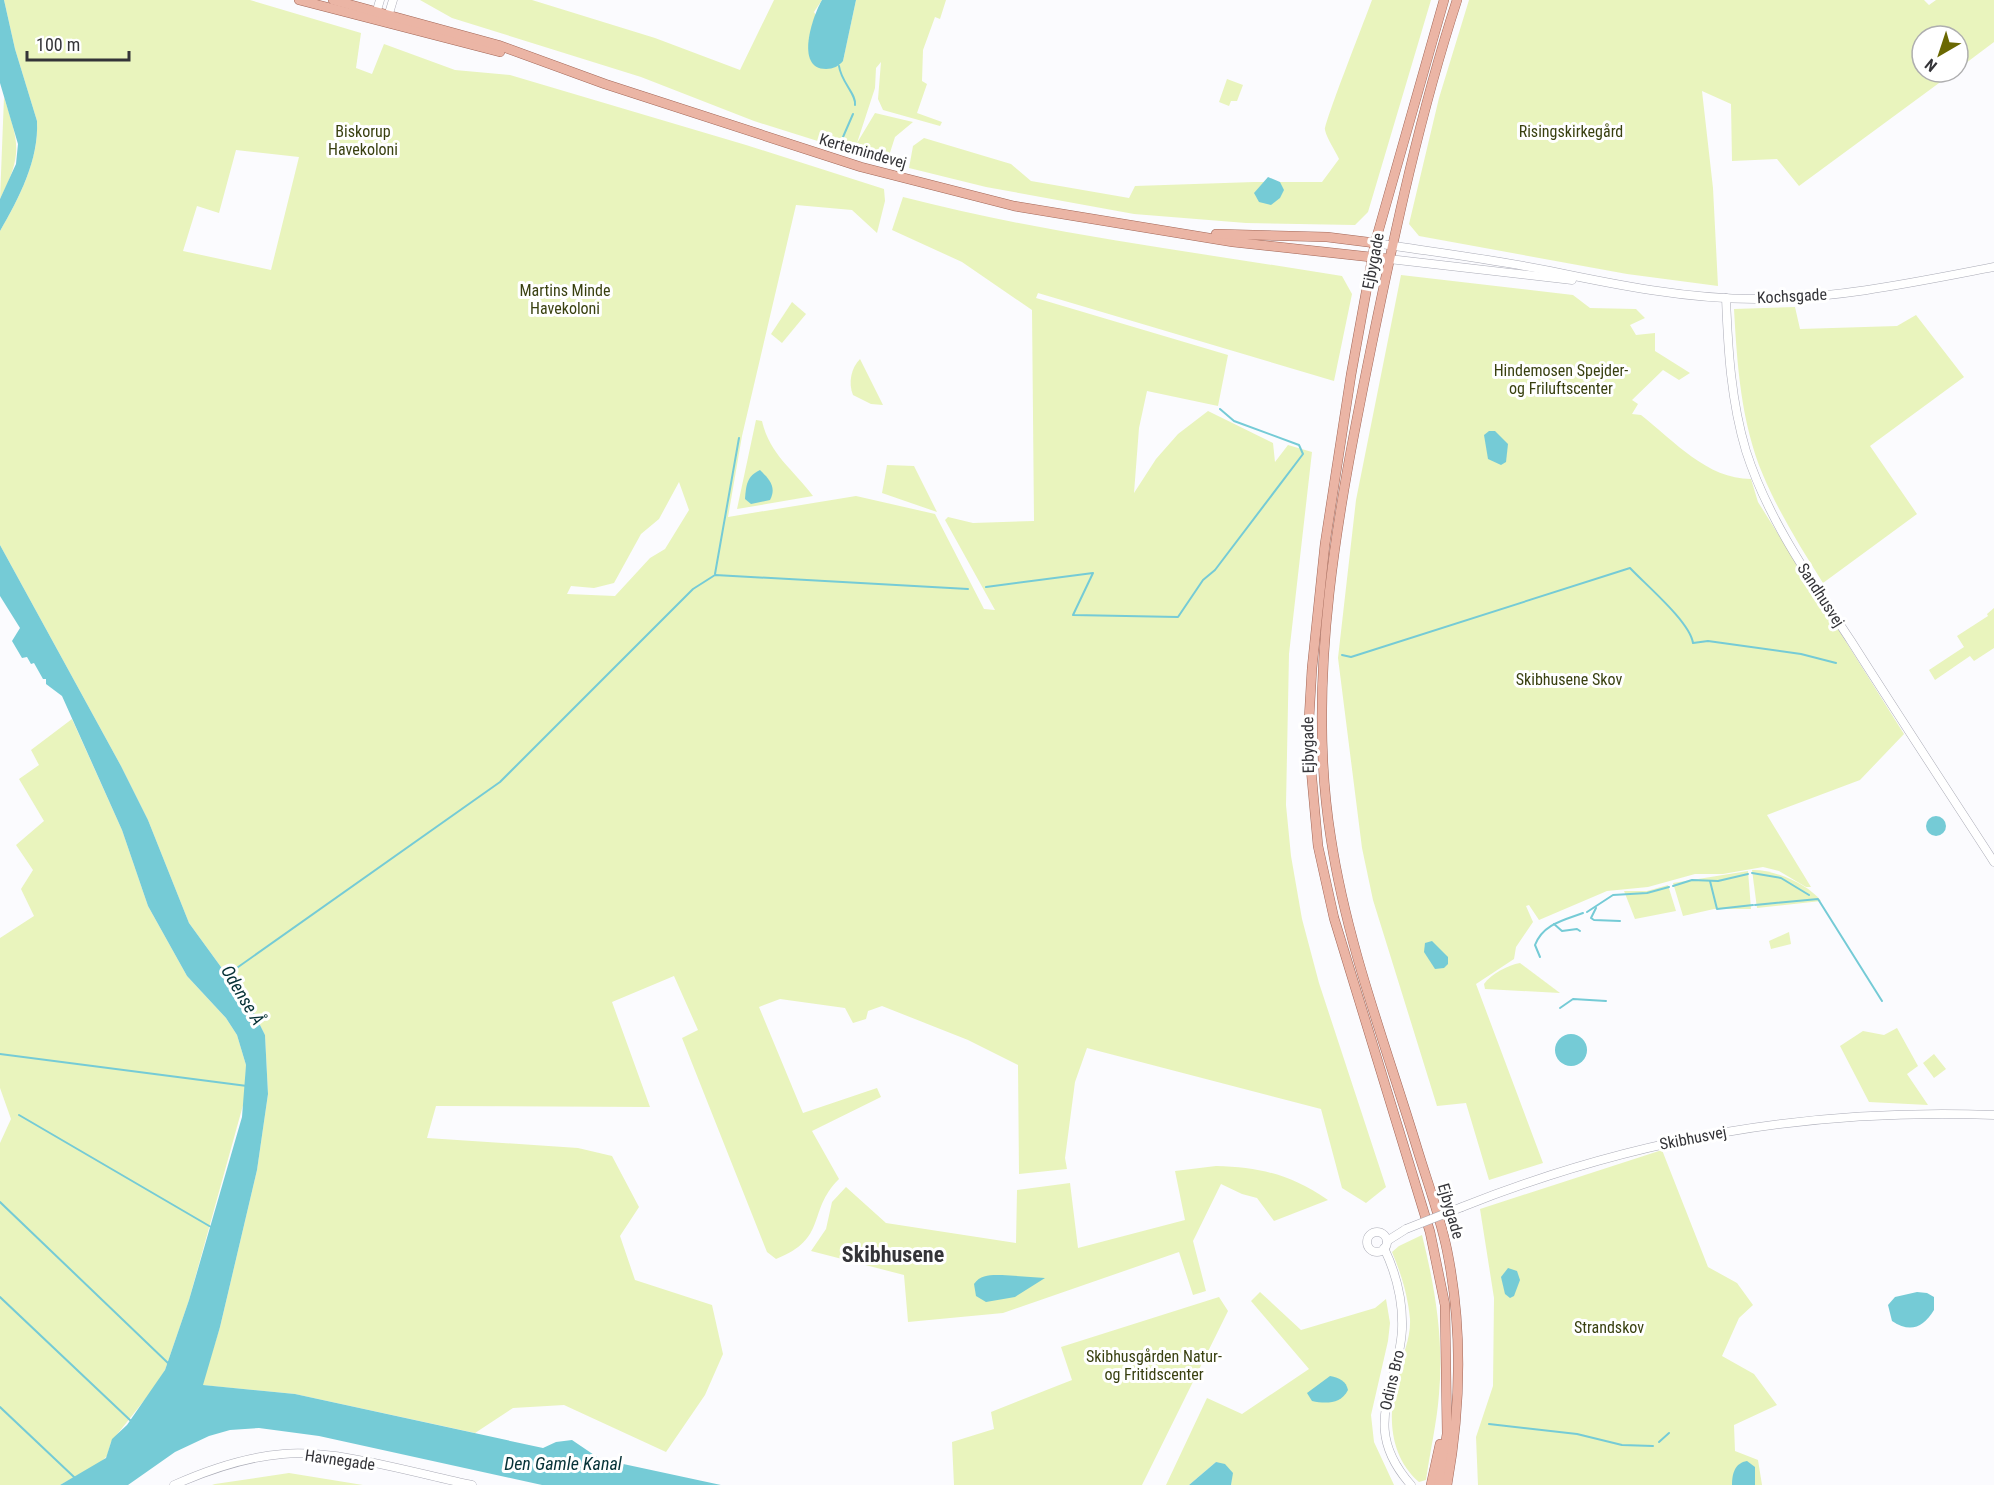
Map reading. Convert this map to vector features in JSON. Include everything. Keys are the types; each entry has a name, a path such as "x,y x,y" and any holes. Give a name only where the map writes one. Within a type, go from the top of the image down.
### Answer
{"main road":[{"name":"Kertemindevej","path":"299,0 385,24 537,61 893,176 1014,207 1233,242 1389,259"},
{"name":"Kertemindevej","path":"333,0 498,45 537,61"},
{"name":"Ejbygade","path":"1443,0 1372,257 1330,499 1312,668 1310,758 1318,846 1334,918 1430,1232 1445,1305 1448,1403"},
{"name":"Ejbygade","path":"1447,1485 1455,1440 1459,1363 1457,1315 1447,1248 1343,904 1331,842 1322,761 1325,660 1344,491 1392,245 1416,142 1457,0"},
{"name":"Kertemindevej","path":"1189,234 1327,237 1375,243"},
{"path":"1431,1485 1448,1403"},
{"path":"1439,1485 1447,1434 1448,1403"}],"street":[{"path":"374,21 380,0"},
{"path":"385,24 393,0"},
{"name":"Kochsgade","path":"1375,243 1549,271 1589,280 1726,298 1823,295 1994,267"},
{"name":"Kochsgade","path":"1389,259 1547,279 1589,280"},
{"name":"Sandhusvej","path":"1726,298 1728,348 1736,412 1746,449 1766,502 1812,581 1994,862"},
{"name":"Skibhusvej","path":"1383,1244 1406,1229 1560,1171 1656,1145 1731,1130 1805,1119 1879,1113 1994,1115"},
{"name":"Odins Bro","path":"1383,1244 1402,1309 1402,1330 1383,1410 1384,1431 1396,1466 1411,1485"},
{"name":"Havnegade","path":"174,1485 207,1470 244,1459 285,1453 328,1455 472,1485"}],"green space":[{"path":"4,0 250,0 361,33 356,68 372,74 384,44 455,70 510,75 746,145 884,189 885,201 877,233 852,210 796,205 742,436 728,517 856,496 935,514 984,609 995,610 945,520 948,517 973,523 1034,521 1032,310 962,262 892,230 903,197 1066,232 1342,276 1352,294 1334,381 1038,293 1036,298 1228,355 1218,406 1147,391 1139,428 1134,493 1156,459 1178,434 1208,411 1273,443 1275,462 1288,445 1312,452 1289,654 1286,805 1291,856 1302,919 1319,983 1386,1187 1366,1203 1342,1188 1321,1109 1087,1048 1075,1082 1065,1158 1067,1169 1019,1174 1018,1065 968,1040 882,1006 868,1011 866,1019 853,1023 845,1008 780,999 759,1007 803,1113 877,1088 881,1097 812,1131 839,1179 829,1191 811,1233 804,1242 793,1251 776,1259 767,1252 682,1038 698,1030 674,976 612,1002 650,1107 436,1106 427,1138 578,1148 612,1156 639,1207 620,1236 635,1280 712,1305 723,1354 705,1395 666,1452 564,1405 513,1408 475,1433 295,1394 202,1385 220,1327 257,1170 268,1094 265,1035 253,1011 189,923 148,820 121,766 0,545 0,231 26,178 37,136 37,121 15,49","holes":["236,150 299,157 271,270 183,251 197,206 219,213","679,482 689,510 665,549 650,558 615,596 567,594 571,586 594,588 614,583 641,534 659,519"]},
{"path":"420,0 532,0 655,38 740,70 774,0 822,0 814,12 843,61 856,0 946,0 940,19 935,17 923,50 922,81 927,84 917,113 942,122 940,126 883,110 878,99 881,62 876,68 875,88 857,143 875,113 913,122 895,137 887,162 855,148 824,143 754,121 641,77 452,18"},
{"path":"1372,0 1431,0 1368,212 1355,225 1246,223 1134,214 986,187 909,168 913,146 924,138 1011,164 1031,181 1129,198 1135,186 1322,182 1339,159 1326,133 1326,123"},
{"name":"Risingskirkegård","path":"1469,0 1924,0 1929,5 1936,0 1994,0 1994,42 1970,60 1970,24 1910,24 1910,84 1938,84 1799,186 1777,159 1732,161 1731,104 1702,91 1713,188 1718,286 1627,274 1419,236 1409,224 1439,98"},
{"path":"1227,79 1243,85 1237,101 1231,101 1229,106 1219,102"},
{"path":"4,97 13,126 16,149 12,171 0,199"},
{"name":"Skibhusene Skov","path":"1401,275 1573,295 1590,308 1636,309 1645,318 1630,325 1636,335 1655,333 1655,351 1690,373 1679,380 1663,370 1632,400 1638,404 1632,414 1641,415 1706,466 1720,473 1751,479 1758,502 1904,734 1860,780 1767,815 1811,887 1806,887 1779,871 1763,867 1723,874 1695,874 1648,887 1607,891 1539,920 1529,905 1526,906 1533,922 1516,947 1514,959 1476,984 1543,1163 1489,1180 1466,1103 1437,1106 1373,900 1362,848 1338,658 1356,500"},
{"path":"792,302 806,314 782,343 771,334"},
{"path":"1795,307 1800,329 1897,326 1916,315 1964,377 1870,446 1917,514 1823,583 1783,517 1769,489 1750,435 1741,393 1734,309"},
{"path":"860,359 883,405 871,404 853,395 851,376"},
{"path":"756,420 762,421 776,453 813,496 737,509"},
{"path":"887,465 914,466 937,512 882,493"},
{"path":"1994,608 1994,648 1974,661 1970,656 1935,680 1929,670 1964,647 1957,636 1988,616 1987,614"},
{"path":"72,719 122,830 148,906 187,976 226,1018 237,1035 246,1065 245,1098 189,1300 165,1370 154,1388 111,1442 107,1456 101,1462 60,1485 0,1485 0,1143 11,1119 0,1088 0,938 34,916 21,889 33,870 16,845 44,821 19,779 39,765 31,750"},
{"path":"1752,870 1770,872 1799,883 1821,901 1757,908"},
{"path":"1748,871 1751,909 1714,909 1683,916 1673,883"},
{"path":"1668,885 1676,911 1635,919 1624,891 1647,891"},
{"path":"1789,932 1791,944 1771,949 1769,941"},
{"path":"1520,963 1560,993 1485,989 1484,984 1495,973"},
{"path":"1897,1028 1918,1066 1907,1074 1928,1105 1869,1102 1840,1046 1863,1031 1884,1035"},
{"path":"1934,1054 1946,1069 1934,1078 1923,1063"},
{"name":"Strandskov","path":"1662,1150 1708,1267 1737,1283 1753,1305 1739,1318 1722,1356 1754,1374 1777,1405 1734,1425 1735,1451 1758,1460 1762,1485 1478,1485 1476,1437 1493,1386 1494,1298 1480,1209"},
{"path":"1216,1166 1247,1168 1275,1174 1301,1184 1328,1200 1274,1221 1257,1198 1221,1184 1193,1241 1206,1291 1193,1295 1179,1252 1003,1313 908,1322 904,1275 811,1251 826,1229 832,1202 846,1187 886,1223 1016,1243 1017,1190 1070,1183 1078,1248 1185,1220 1175,1171"},
{"path":"1422,1235 1437,1314 1440,1374 1437,1415 1426,1480 1419,1482 1408,1471 1401,1458 1393,1431 1395,1387 1408,1339 1410,1319 1404,1285 1392,1252"},
{"path":"1260,1292 1301,1330 1375,1308 1386,1299 1390,1323 1388,1341 1371,1415 1374,1442 1394,1485 1231,1485 1232,1473 1216,1462 1189,1485 1166,1485 1207,1398 1242,1414 1309,1369 1251,1301"},
{"name":"Skibhusgården Natur- og Fritidscenter","path":"1219,1297 1228,1311 1142,1485 954,1485 952,1442 994,1429 991,1412 1072,1380 1061,1347"},
{"path":"289,1473 363,1485 212,1485 215,1484"}],"water":[{"path":"0,0 4,0 15,49 37,121 37,136 31,164 21,192 0,231 0,199 16,164 18,144 0,83"},
{"path":"822,0 856,0 843,61 829,69 816,67 808,51 814,17"},
{"path":"1268,177 1280,182 1284,190 1280,198 1271,205 1259,202 1254,193"},
{"path":"1489,431 1495,431 1508,444 1506,462 1501,465 1488,459 1484,435"},
{"path":"760,470 771,484 772,495 770,500 751,504 745,499 747,485 752,475"},
{"name":"Den Gamle Kanal","path":"0,545 121,766 148,820 189,923 253,1011 265,1035 268,1094 257,1170 220,1327 203,1385 295,1394 543,1448 556,1442 572,1440 600,1459 721,1485 542,1485 319,1436 259,1428 230,1430 209,1436 175,1452 128,1485 60,1485 106,1458 112,1439 127,1425 165,1370 189,1300 242,1117 246,1065 237,1035 226,1018 187,976 148,906 122,830 62,696 46,684 46,679 43,679 34,663 31,664 27,657 22,658 12,641 20,628 0,596"},
{"path":"1936,816 1943,819 1946,826 1943,833 1936,836 1929,833 1926,826 1929,819"},
{"path":"1432,941 1448,957 1448,964 1444,968 1435,969 1424,952 1425,943"},
{"path":"1571,1034 1582,1039 1587,1050 1582,1061 1571,1066 1560,1061 1555,1050 1560,1039"},
{"path":"1508,1268 1517,1271 1520,1280 1514,1296 1510,1298 1505,1294 1501,1277"},
{"path":"1002,1275 1045,1278 1015,1297 986,1302 976,1296 974,1284 980,1278"},
{"path":"1917,1292 1927,1293 1934,1297 1934,1310 1930,1316 1921,1325 1910,1328 1892,1321 1888,1305 1895,1297"},
{"path":"1330,1376 1344,1382 1348,1390 1345,1395 1333,1402 1312,1401 1307,1393"},
{"path":"1747,1461 1755,1467 1755,1485 1732,1485 1735,1469"},
{"path":"1216,1462 1225,1464 1233,1473 1231,1485 1189,1485"}],"waterway":[{"path":"839,66 854,97 855,105"},
{"path":"843,137 853,114"},
{"path":"986,587 1093,573 1073,615 1178,617 1203,580 1215,570 1303,454 1299,445 1234,421 1220,409"},
{"path":"715,574 739,438"},
{"path":"1342,655 1351,657 1630,568 1676,615 1690,634 1693,643 1708,641 1801,654 1836,663"},
{"name":"Odense Å","path":"224,977 500,782 693,589 715,575 968,589"},
{"path":"1752,873 1781,878 1809,895"},
{"path":"1673,886 1692,880 1718,881 1748,874"},
{"path":"1710,881 1717,909 1753,905"},
{"path":"1587,912 1613,895 1647,893 1669,887"},
{"path":"1755,905 1818,899 1882,1001"},
{"path":"1596,908 1591,918 1594,920 1620,921"},
{"path":"1540,957 1535,945 1543,932 1555,924 1583,913"},
{"path":"1554,924 1562,931 1577,929 1580,931"},
{"path":"1560,1008 1573,999 1606,1001"},
{"path":"0,1054 247,1086"},
{"path":"19,1115 211,1227"},
{"path":"0,1202 169,1364"},
{"path":"0,1297 131,1421"},
{"path":"0,1407 74,1477"},
{"path":"1489,1424 1577,1434 1622,1445 1653,1446"},
{"path":"1659,1442 1669,1433"}],"district":[{"name":"Skibhusene","path":"893,1254"}],"park label":[{"name":"Biskorup Havekoloni","path":"363,140"},
{"name":"Martins Minde Havekoloni","path":"565,299"},
{"name":"Hindemosen Spejder- og Friluftscenter","path":"1561,379"}]}
